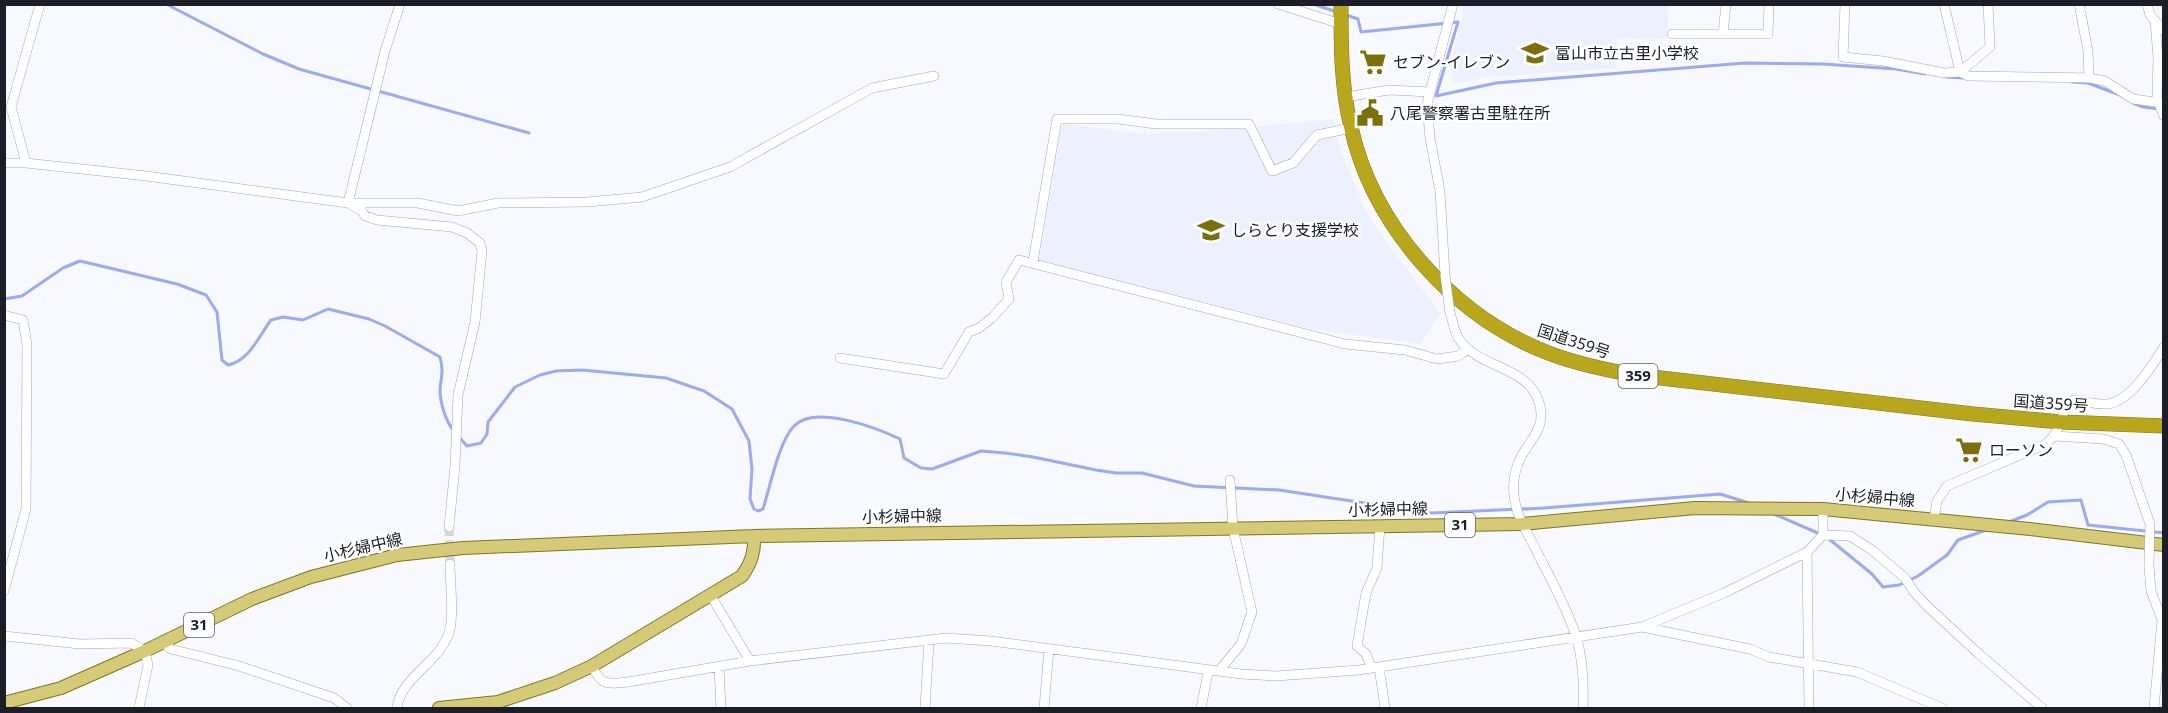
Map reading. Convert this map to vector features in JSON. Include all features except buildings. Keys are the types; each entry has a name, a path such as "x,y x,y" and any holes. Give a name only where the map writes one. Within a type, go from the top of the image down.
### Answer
{"highway":[{"name":"国道359号","path":"1341,4 1341,56 1351,128 1360,158 1376,195 1396,230 1437,281 1496,326 1550,354 1591,367 1635,375 2061,422 2163,426"}],"main road":[{"name":"小杉婦中線","path":"4,703 61,688 145,651 252,599 311,577 397,555 463,548 754,536 1522,524 1695,508 1823,509 2163,545"},
{"path":"439,708 499,705 592,666 742,576 751,563 754,536"}],"street":[{"path":"348,203 385,51 400,4"},
{"path":"1278,4 1341,24"},
{"path":"1453,4 1427,104 1430,138 1440,191 1445,275 1450,313 1458,338 1468,349 1487,362 1522,377 1534,391 1539,402 1541,418 1537,434 1518,462 1514,478 1514,497 1522,524 1577,637 1584,686 1583,708"},
{"path":"1723,34 1726,4"},
{"path":"1672,34 1768,34 1769,4"},
{"path":"1845,4 1843,57 1883,61 1944,73 1960,72 1968,76 2089,78 2105,81 2133,99 2161,103"},
{"path":"1944,4 1960,72"},
{"path":"1960,72 1990,47 1988,4"},
{"path":"2079,4 2088,51 2089,78"},
{"path":"2146,4 2163,31"},
{"path":"26,163 11,107 37,5"},
{"path":"2155,21 2163,116"},
{"path":"4,163 26,163 146,176 348,203 418,203 458,211 498,203 587,202 642,197 730,167 872,88 934,76"},
{"path":"1345,97 1389,90 1430,92"},
{"path":"1033,262 1057,119 1118,119 1156,124 1249,124 1272,171 1293,163 1317,135 1351,128"},
{"path":"348,203 362,211 365,216 377,220 452,227 467,232 480,243 482,251 480,283 469,351 458,395 457,446 449,527"},
{"path":"840,358 944,374 969,332 992,318 1009,299 1006,282 1019,260 1345,344 1405,350 1437,359 1458,356 1468,349"},
{"path":"4,315 23,320 27,344 27,509 4,591"},
{"path":"1934,519 1937,501 1947,486 2046,444 2055,436 2064,409 2073,400 2107,404 2120,400 2131,392 2163,347"},
{"path":"2055,436 2103,439 2119,444 2126,455 2150,524 2151,591 2162,620 2154,708"},
{"path":"1220,671 1241,644 1252,612 1233,528 1230,480"},
{"path":"592,666 599,680 608,684 719,668 750,661 946,638 991,641 1220,671 1276,676 1376,667 1642,627 1724,593 1807,552 1823,535 1823,509"},
{"path":"1380,526 1377,568 1366,593 1357,645 1376,667 1385,708"},
{"path":"1823,535 1850,536 1872,550 1905,578 1914,592 1979,654 2042,708"},
{"path":"1807,552 1809,708"},
{"path":"398,708 398,697 440,649 450,630 450,564"},
{"path":"711,596 750,661"},
{"path":"1642,627 1750,649 1769,657 1857,672 1942,708"},
{"path":"4,636 80,644 131,643 145,651 148,665 139,708"},
{"path":"925,708 929,641"},
{"path":"163,642 171,648 240,666 334,698 347,708"},
{"path":"1044,708 1049,649"},
{"path":"719,668 722,708"},
{"path":"1201,708 1208,673"}],"shaded area":[{"name":"富山市立古里小学校","path":"1463,5 1669,5 1667,39 1617,38 1617,68 1489,77 1454,83 1450,67"},
{"name":"しらとり支援学校","path":"1334,119 1341,153 1367,213 1440,313 1420,344 1311,329 1039,260 1062,124 1148,134"}],"waterway":[{"path":"166,4 263,54 299,69 529,133"},
{"path":"1313,4 1337,12"},
{"path":"1346,15 1358,19 1361,32 1458,22 1436,96 1496,83 1745,63 1823,64 1896,69 1925,74"},
{"path":"1946,77 1963,78"},
{"path":"2072,82 2088,83 2120,95"},
{"path":"2133,103 2159,109"},
{"path":"4,299 22,296 63,268 80,261 177,284 206,295 217,312 222,360 228,365 242,359 248,353 271,320 283,317 303,320 328,309 369,319 440,357 441,401 446,418 454,431"},
{"path":"458,436 467,446 481,443 487,434 488,422 515,387 540,375 556,371 582,370 666,378 704,391 732,409 749,441 752,469 750,499 754,509 758,511 763,509 779,453 789,433 794,426 804,420 816,417 862,424 900,439 904,458 921,468 932,469 981,451 1005,453 1116,473 1142,473 1194,486 1279,490 1431,513 1544,508 1720,494 1749,503"},
{"path":"2009,522 2027,515 2048,502 2081,500 2088,525 2164,533"},
{"path":"1774,514 1820,534"},
{"path":"1829,539 1872,574 1883,587 1899,585 1918,576 1947,555 1958,540 1986,530"}],"tunnel":[{"path":"449,527 450,564"}],"place":[{"name":"富山市立古里小学校","path":"1535,53"},
{"name":"セブン-イレブン","path":"1373,62"},
{"name":"八尾警察署古里駐在所","path":"1370,113"},
{"name":"しらとり支援学校","path":"1211,230"},
{"name":"ローソン","path":"1969,450"}]}
